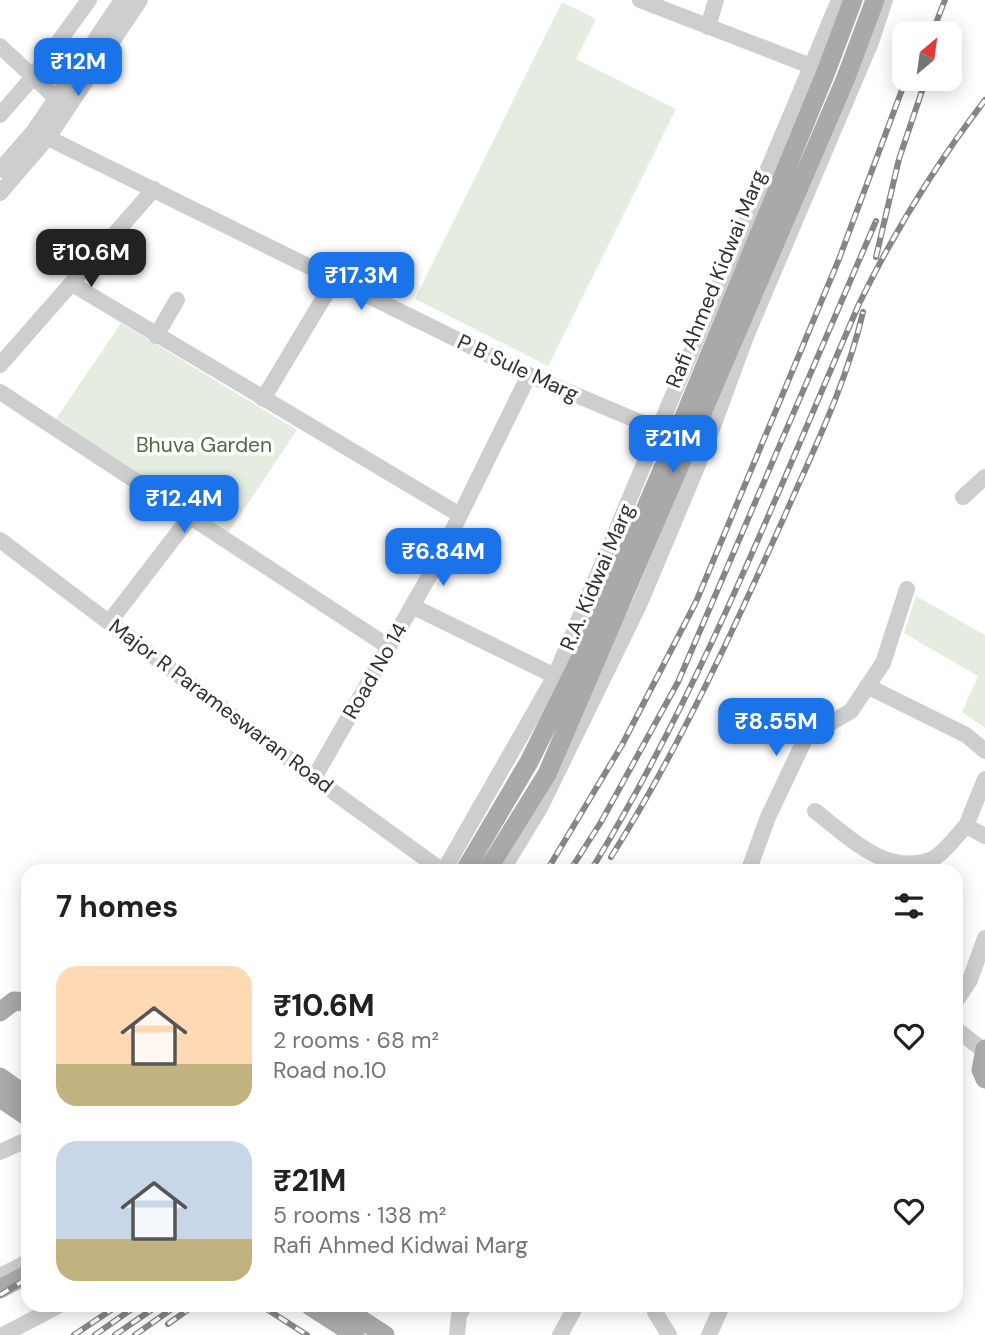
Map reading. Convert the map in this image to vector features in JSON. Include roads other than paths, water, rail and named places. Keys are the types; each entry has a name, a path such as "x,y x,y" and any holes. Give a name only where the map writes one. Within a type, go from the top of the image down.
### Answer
{"main road":[{"name":"Rafi Ahmed Kidwai Marg","path":"469,864 529,762 587,645 682,439 819,70 853,0"},
{"path":"491,864 547,774 682,439 850,82 875,0"},
{"path":"0,1012 14,1001 21,1002"},
{"path":"984,1050 981,1070 985,1079"},
{"path":"0,1077 21,1092"},
{"path":"0,1098 21,1112"},
{"path":"0,1289 21,1278"},
{"path":"0,1298 21,1289"},
{"path":"319,1312 355,1335"},
{"path":"349,1312 385,1335"}],"street":[{"path":"0,115 33,77 89,0"},
{"path":"0,170 41,134 56,98 122,0"},
{"path":"0,193 140,0"},
{"path":"640,0 850,82 885,0"},
{"path":"708,27 716,0"},
{"path":"819,70 839,0"},
{"path":"0,46 56,98"},
{"name":"P B Sule Marg","path":"41,134 528,375 682,439"},
{"path":"0,365 154,189"},
{"path":"263,398 335,279"},
{"path":"72,284 460,515"},
{"path":"156,336 177,300"},
{"name":"Road No 14","path":"314,778 412,606 528,375"},
{"path":"0,392 389,647"},
{"path":"506,864 541,806 640,603 682,439"},
{"name":"R.A. Kidwai Marg","path":"448,864 555,676 682,439"},
{"path":"964,497 985,477"},
{"path":"110,621 190,517"},
{"name":"Major R Parameswaran Road","path":"0,540 432,864"},
{"path":"751,864 768,817 806,737 851,711 883,663 907,589"},
{"path":"412,606 555,676"},
{"path":"867,686 983,742"},
{"path":"916,864 932,860 966,826 985,779"},
{"path":"815,811 891,864"},
{"path":"966,826 985,836"},
{"path":"963,990 970,980 985,938"},
{"path":"963,1034 984,1050"},
{"path":"0,1152 21,1142"},
{"path":"0,1276 21,1266"},
{"path":"3,1335 47,1312"},
{"path":"457,1335 461,1312"},
{"path":"560,1335 573,1312"},
{"path":"655,1312 669,1335"},
{"path":"709,1335 719,1312"}],"railway":[{"path":"937,21 945,0"},
{"path":"551,864 622,745 696,602 839,259 902,91"},
{"path":"876,257 899,159 922,91"},
{"path":"595,864 630,804 702,664 872,277 933,174 985,100"},
{"path":"574,864 601,822 678,682 876,221"},
{"path":"611,857 660,774 745,602 829,415 863,312"},
{"path":"0,1295 21,1282"},
{"path":"74,1335 108,1312"},
{"path":"95,1335 128,1312"},
{"path":"115,1335 148,1312"},
{"path":"135,1335 168,1312"},
{"path":"168,1324 185,1312"},
{"path":"271,1312 307,1335"}],"park label":[{"name":"Bhuva Garden","path":"204,445"}]}
